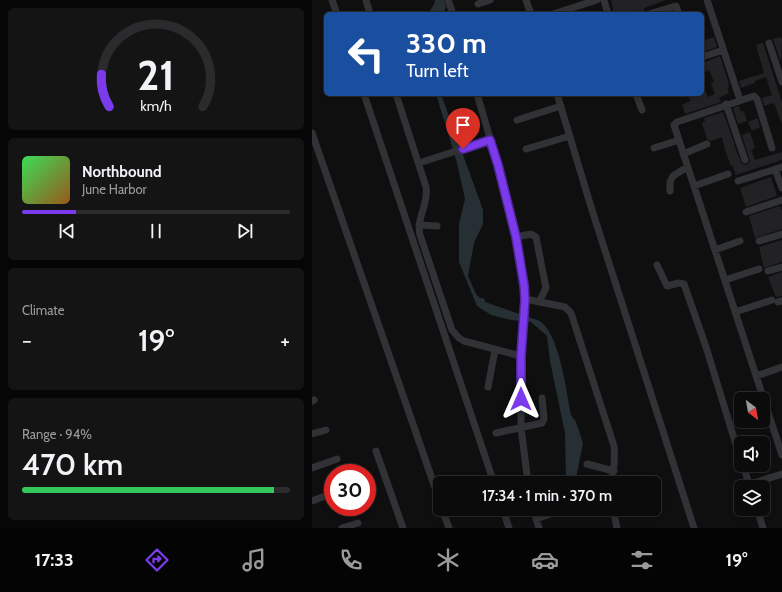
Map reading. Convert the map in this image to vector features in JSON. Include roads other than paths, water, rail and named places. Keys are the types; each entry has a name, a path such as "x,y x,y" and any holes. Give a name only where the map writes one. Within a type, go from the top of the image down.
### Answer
{"street":[{"path":"332,0 336,12"},
{"path":"366,0 369,12"},
{"path":"448,0 451,12"},
{"path":"478,4 490,0"},
{"path":"526,0 529,12"},
{"path":"559,12 597,0"},
{"path":"604,0 607,12"},
{"path":"707,0 740,100"},
{"path":"656,12 676,6 678,12"},
{"path":"769,43 782,82"},
{"path":"704,56 723,50"},
{"path":"365,96 492,476"},
{"path":"397,96 419,163 427,193 427,198 418,225 420,235 452,330 464,341 521,356"},
{"path":"477,96 498,165 516,237 525,299 521,356 521,427 527,476"},
{"path":"558,96 592,210 694,528"},
{"path":"637,96 642,110"},
{"path":"772,148 756,97 752,96 675,123 674,126 756,376 779,438 782,455"},
{"path":"726,104 745,160"},
{"path":"517,120 561,106"},
{"path":"312,133 433,482"},
{"path":"526,149 570,136"},
{"path":"419,163 490,140"},
{"path":"654,148 679,140"},
{"path":"683,154 707,144"},
{"path":"670,191 672,176 687,166"},
{"path":"738,181 779,168 782,188"},
{"path":"694,186 728,174"},
{"path":"746,212 782,200"},
{"path":"418,225 437,226"},
{"path":"516,237 533,234 536,238 546,288 540,302"},
{"path":"759,241 782,234"},
{"path":"715,250 740,241"},
{"path":"657,265 667,286 679,283 684,284 706,347 734,438"},
{"path":"768,271 782,267"},
{"path":"725,280 760,269"},
{"path":"525,299 565,307 571,313 614,446 615,459 612,476"},
{"path":"736,312 777,301"},
{"path":"488,387 495,350"},
{"path":"756,376 782,367"},
{"path":"496,433 542,423 544,419 542,398"},
{"path":"312,434 326,430"},
{"path":"376,451 403,528"},
{"path":"312,468 338,459"},
{"path":"587,464 614,471"},
{"path":"766,480 782,474"},
{"path":"312,501 324,497"},
{"path":"445,516 449,528"},
{"path":"505,516 509,528"},
{"path":"535,516 539,528"},
{"path":"536,519 545,516"},
{"path":"614,516 617,528"},
{"path":"759,516 763,528"},
{"path":"342,528 358,523"}]}
